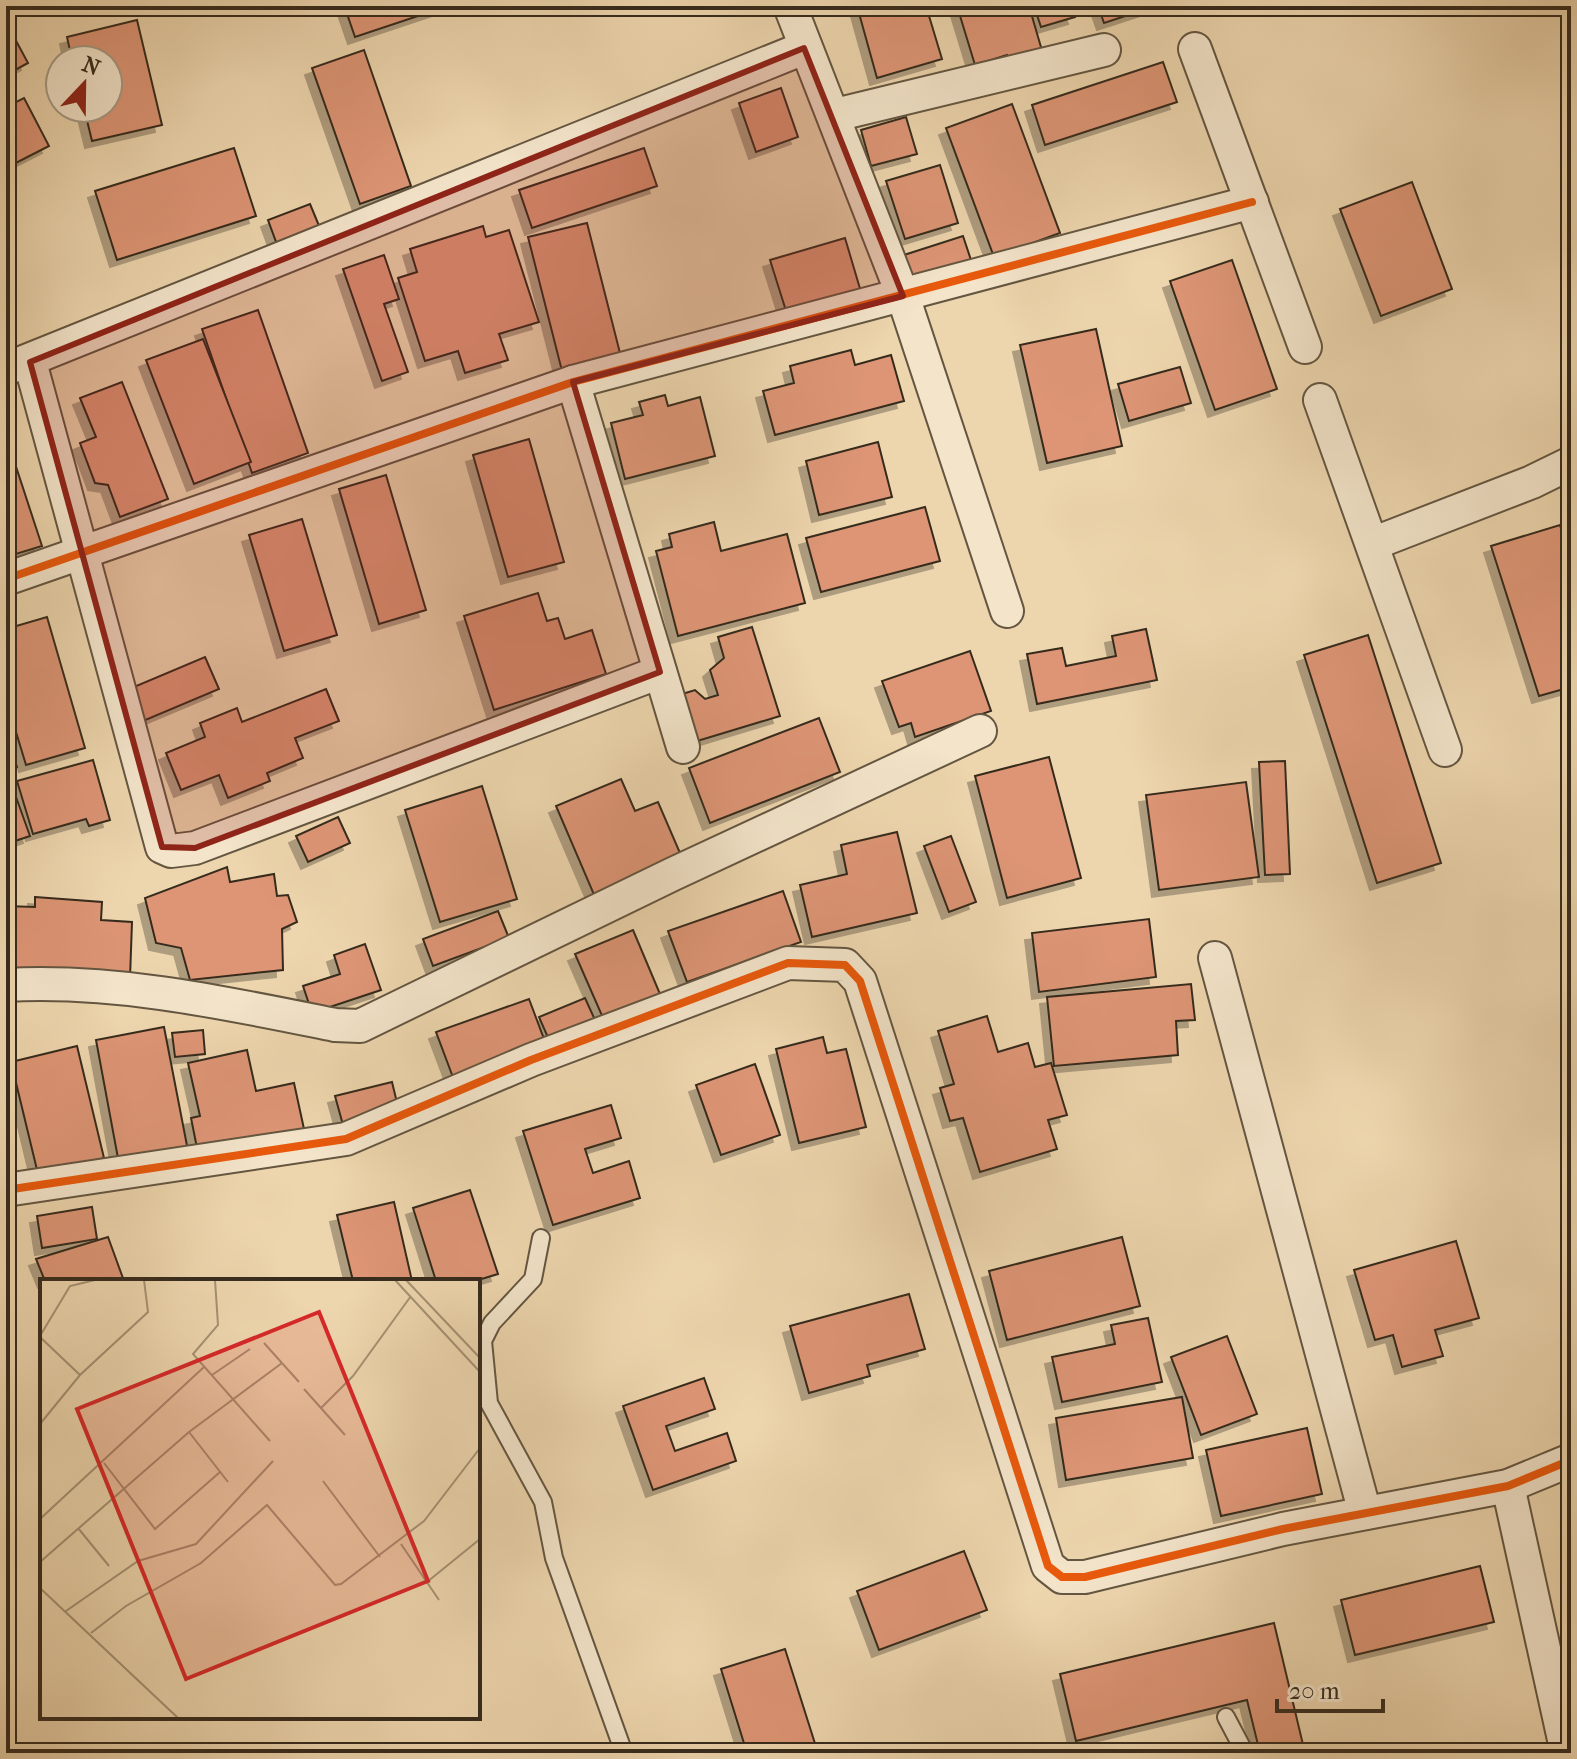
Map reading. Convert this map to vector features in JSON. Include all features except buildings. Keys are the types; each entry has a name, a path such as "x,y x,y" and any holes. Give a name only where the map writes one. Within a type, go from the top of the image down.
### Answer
{"street":[{"path":"790,6 903,296 1007,611"},
{"path":"660,672 195,848 171,851 162,847 85,553 18,365 804,48"},
{"path":"1195,49 1305,347"},
{"path":"835,115 1104,50"},
{"path":"6,579 573,382 1252,202"},
{"path":"573,382 683,747"},
{"path":"1320,400 1445,750"},
{"path":"1372,544 1532,482 1571,463"},
{"path":"6,985 94,986 184,996 335,1025 360,1026 673,874 980,731"},
{"path":"1215,958 1365,1513"},
{"path":"6,1190 346,1139 531,1060 788,963 845,965 860,981 1048,1566 1062,1577 1085,1577 1283,1529 1508,1486 1571,1460"},
{"path":"1508,1486 1567,1753"}],"lane":[{"path":"541,1238 533,1279 492,1323 483,1341 489,1403 543,1502 554,1558 624,1753"},
{"path":"1226,1717 1245,1753"}],"highlighted area":[{"path":"804,48 903,296 573,382 660,672 195,848 162,847 30,362"}],"cycle path":[{"path":"6,579 573,382 1252,202"},
{"path":"6,1190 346,1139 531,1060 788,963 845,965 860,981 1048,1566 1062,1577 1085,1577 1283,1529 1508,1486 1571,1460"}]}
